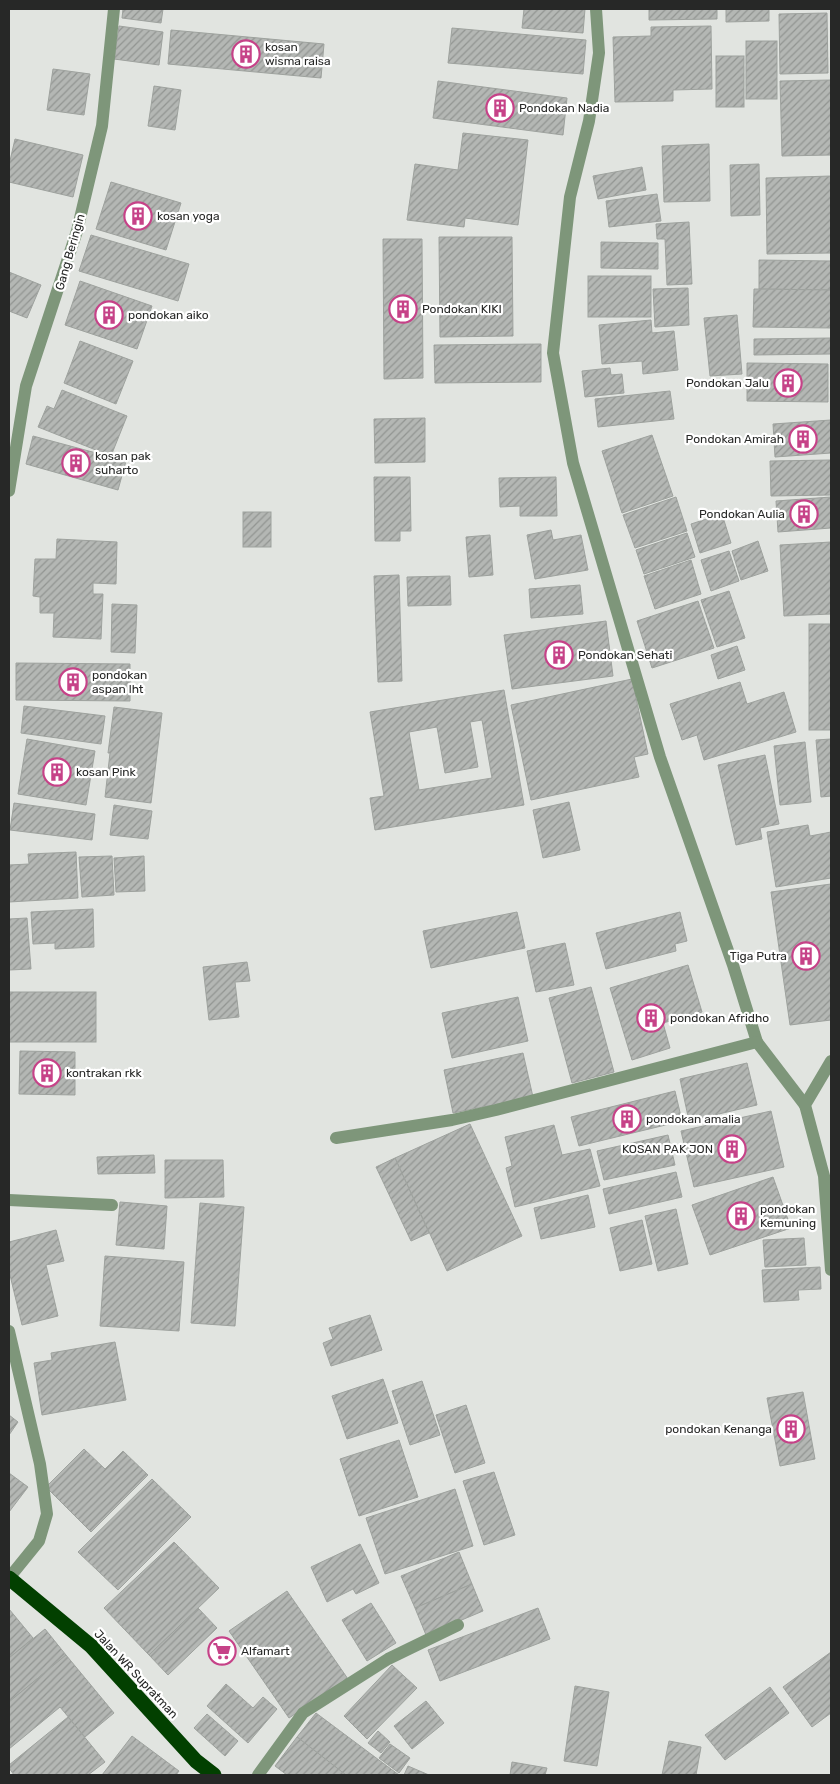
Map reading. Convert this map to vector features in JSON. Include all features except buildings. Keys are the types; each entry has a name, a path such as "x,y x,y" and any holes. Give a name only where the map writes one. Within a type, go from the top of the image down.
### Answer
{"highway":[{"name":"Jalan WR Supratman","path":"9,1578 91,1646 196,1761 214,1775"}],"street":[{"name":"Gang Beringin","path":"9,491 26,386 77,232 102,126 114,9"},
{"path":"596,9 599,53 589,122 570,197 553,353 573,463 657,748 733,965 757,1042 805,1105 827,1176 831,1270"},
{"path":"336,1138 452,1120 496,1110 757,1042"},
{"path":"805,1105 831,1062"},
{"path":"9,1200 112,1204"},
{"path":"9,1331 40,1464 47,1514 39,1541 9,1578"},
{"path":"258,1775 302,1713 388,1659 458,1625"}],"place":[{"name":"kosan wisma raisa","path":"246,54"},
{"name":"Pondokan Nadia","path":"500,108"},
{"name":"kosan yoga","path":"138,216"},
{"name":"Pondokan KIKI","path":"403,309"},
{"name":"pondokan aiko","path":"109,315"},
{"name":"Pondokan Jalu","path":"788,383"},
{"name":"Pondokan Amirah","path":"803,439"},
{"name":"kosan pak suharto","path":"76,463"},
{"name":"Pondokan Aulia","path":"804,514"},
{"name":"Pondokan Sehati","path":"559,655"},
{"name":"pondokan aspan lht","path":"73,682"},
{"name":"kosan Pink","path":"57,772"},
{"name":"Tiga Putra","path":"806,956"},
{"name":"pondokan Afridho","path":"651,1018"},
{"name":"kontrakan rkk","path":"47,1073"},
{"name":"pondokan amalia","path":"627,1119"},
{"name":"KOSAN PAK JON","path":"732,1149"},
{"name":"pondokan Kemuning","path":"741,1216"},
{"name":"pondokan Kenanga","path":"791,1429"},
{"name":"Alfamart","path":"222,1651"}]}
